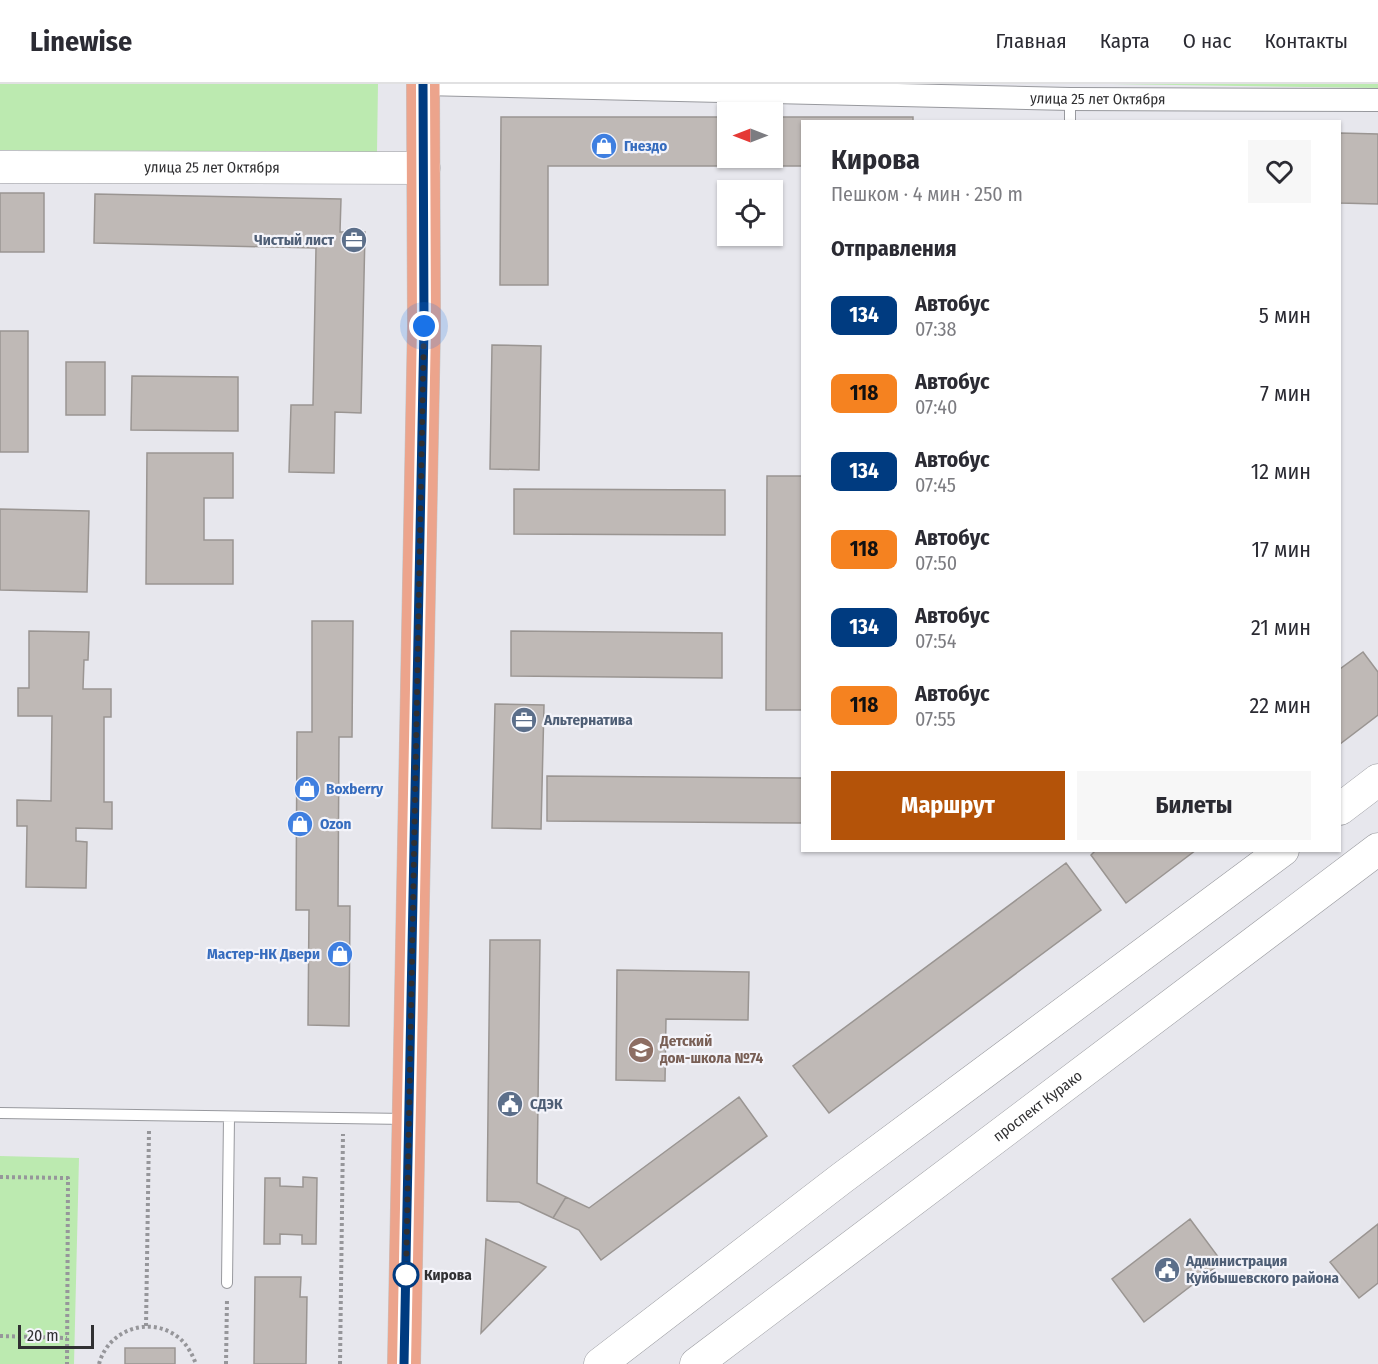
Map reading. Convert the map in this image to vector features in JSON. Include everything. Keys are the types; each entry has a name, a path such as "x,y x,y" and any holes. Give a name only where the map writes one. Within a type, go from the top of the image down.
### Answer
{"main road":[{"path":"404,1364 424,338 423,84"},
{"name":"улица 25 лет Октября","path":"0,167 424,168"},
{"path":"1341,808 1378,780"},
{"name":"проспект Курако","path":"696,1364 1378,849"},
{"path":"600,1364 842,1178 1281,852"}],"street":[{"name":"улица 25 лет Октября","path":"423,84 1070,99 1378,100"}],"lane":[{"path":"1070,99 1070,120"},
{"path":"0,1113 409,1119"},
{"path":"227,1283 229,1117"}],"path":[{"path":"146,1326 149,1116"},
{"path":"340,1364 344,1118"},
{"path":"0,1177 69,1178 67,1364"},
{"path":"226,1364 227,1283"},
{"path":"99,1364 104,1350 112,1340 134,1328 146,1326 164,1329 179,1337 190,1350 196,1364"},
{"path":"0,1336 67,1338"}],"green space":[{"path":"0,84 378,84 377,152 0,150"},
{"path":"1112,84 1378,84 1378,88"},
{"path":"0,1156 79,1158 74,1364 0,1364"}],"building":[{"path":"501,117 717,117 717,166 548,166 548,285 500,285"},
{"path":"783,117 913,117 913,120 801,120 801,166 783,166"},
{"path":"1341,133 1378,134 1378,204 1341,203"},
{"path":"0,193 44,193 44,252 0,252"},
{"path":"95,194 341,199 340,232 365,232 361,413 335,412 334,473 289,472 291,405 313,405 316,248 94,243"},
{"path":"0,331 28,331 28,452 0,452"},
{"path":"492,345 541,346 539,470 490,469"},
{"path":"66,362 105,362 105,415 66,415"},
{"path":"132,376 238,377 238,431 131,430"},
{"path":"147,453 233,453 233,498 204,498 204,540 233,540 233,584 146,584"},
{"path":"767,476 801,476 801,710 766,710"},
{"path":"514,489 725,490 725,535 514,534"},
{"path":"0,509 89,511 87,592 0,590"},
{"path":"312,621 353,621 352,737 339,737 338,906 350,906 349,1026 308,1025 309,910 296,910 297,732 312,732"},
{"path":"29,631 89,632 88,660 84,660 83,689 111,689 111,717 104,717 104,802 112,802 112,829 76,828 76,841 87,842 86,888 26,887 27,826 17,826 17,800 51,801 52,716 18,716 18,688 29,688"},
{"path":"511,631 722,633 722,678 511,676"},
{"path":"1363,652 1378,672 1378,715 1341,743 1341,668"},
{"path":"495,704 544,705 541,829 492,828"},
{"path":"547,776 801,778 801,823 547,821"},
{"path":"1094,852 1193,852 1126,903 1091,855"},
{"path":"1066,863 1101,910 829,1113 793,1066"},
{"path":"490,940 540,940 537,1183 566,1197 553,1218 519,1202 487,1201"},
{"name":"Детский дом-школа №74","path":"617,970 749,972 748,1020 666,1019 665,1081 616,1080"},
{"path":"739,1097 767,1136 601,1260 579,1230 553,1218 566,1197 589,1208"},
{"path":"303,1177 317,1178 316,1244 302,1244 302,1235 280,1234 280,1244 264,1244 265,1178 280,1178 280,1186 303,1187"},
{"name":"Администрация Куйбышевского района","path":"1190,1219 1222,1262 1144,1322 1112,1279"},
{"path":"1378,1224 1378,1283 1359,1298 1330,1262"},
{"path":"486,1239 546,1267 481,1333"},
{"path":"255,1277 301,1277 300,1297 307,1297 306,1364 254,1364"},
{"path":"125,1348 175,1348 175,1364 125,1364"}],"bus line":[{"name":"134","path":"404,1364 424,326 423,84"}],"place":[{"name":"Гнездо","path":"604,146"},
{"name":"Чистый лист","path":"354,240"},
{"name":"Альтернатива","path":"524,720"},
{"name":"Boxberry","path":"307,789"},
{"name":"Ozon","path":"300,824"},
{"name":"Мастер-НК Двери","path":"340,954"},
{"name":"Детский дом-школа №74","path":"641,1050"},
{"name":"СДЭК","path":"510,1104"},
{"name":"Администрация Куйбышевского района","path":"1167,1270"},
{"name":"Кирова","path":"406,1275"}],"route":[{"path":"406,1275 424,326"}]}
